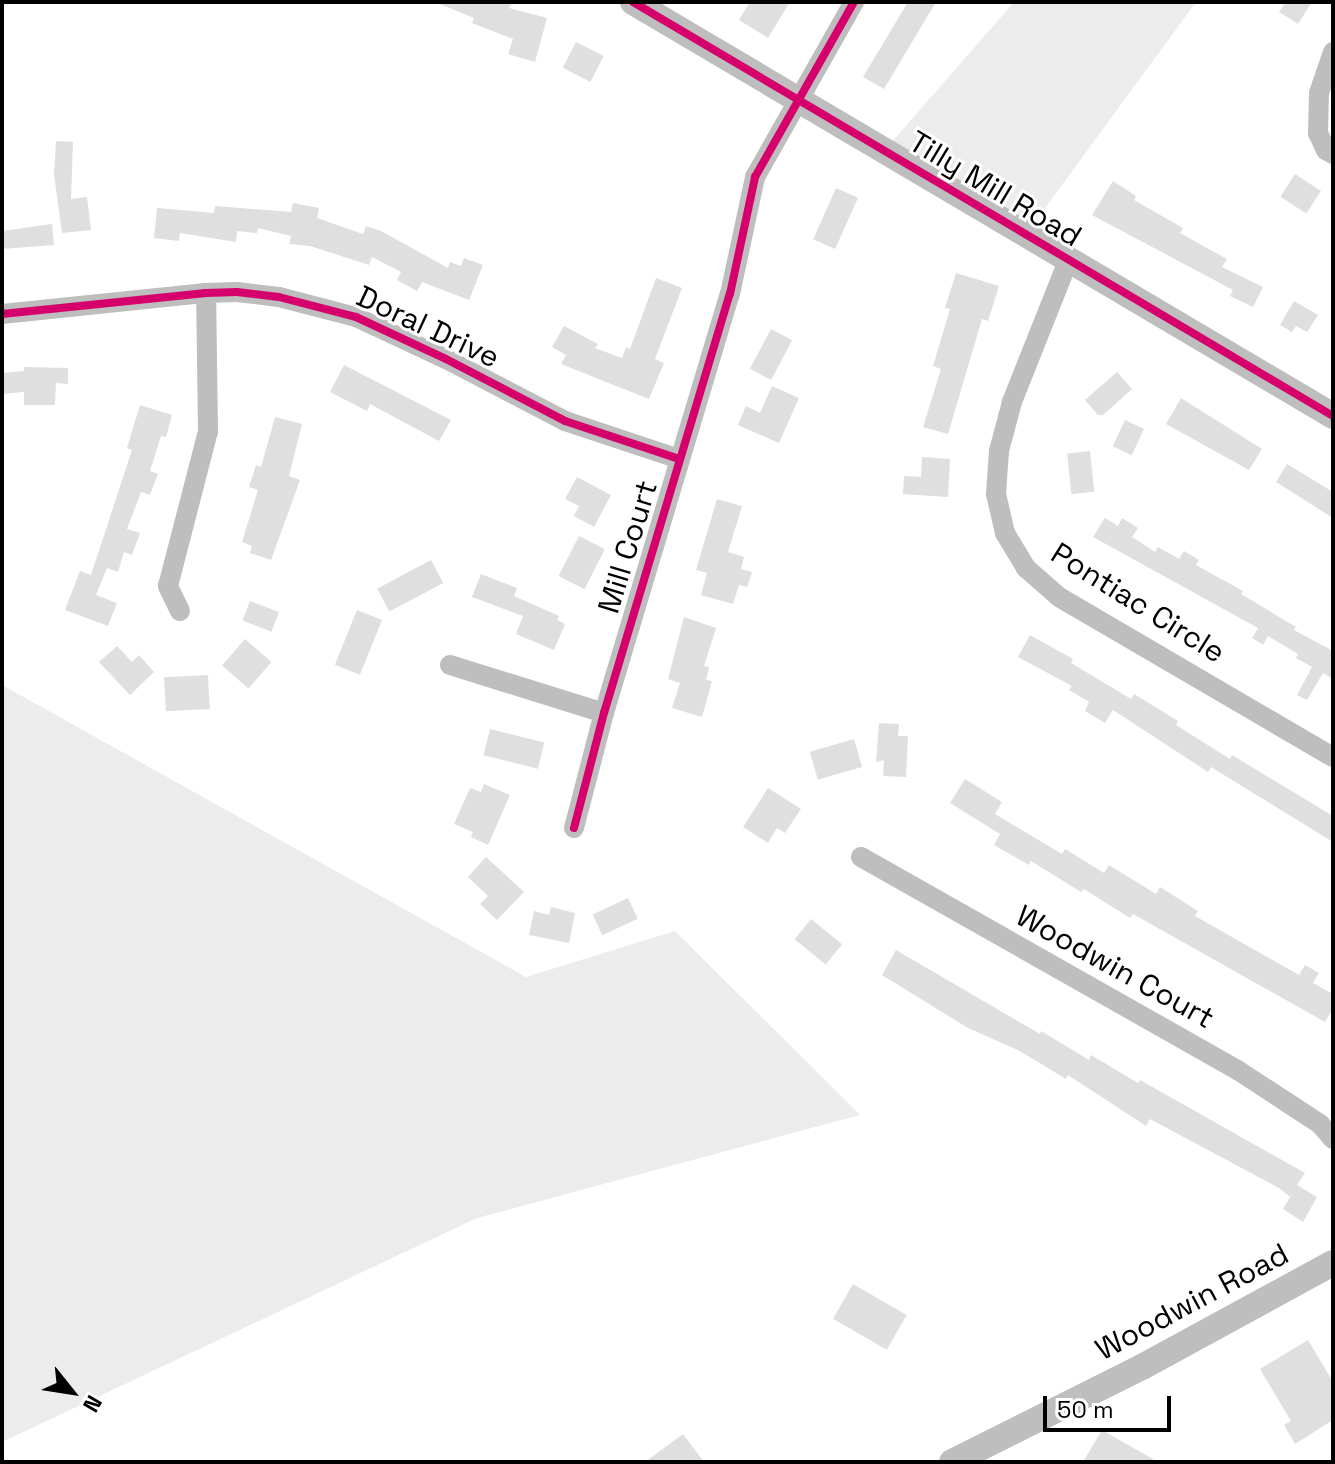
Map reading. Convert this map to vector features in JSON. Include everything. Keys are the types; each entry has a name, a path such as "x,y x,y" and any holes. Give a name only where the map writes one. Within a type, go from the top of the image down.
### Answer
{"street":[{"name":"Tilly Mill Road","path":"633,2 1333,416"},
{"name":"Mill Court","path":"574,828 604,713 730,294 755,177 854,2"},
{"path":"1333,52 1319,93 1318,133 1326,150 1333,154"},
{"name":"Pontiac Circle","path":"1068,261 1012,402 999,451 996,494 1005,533 1026,568 1059,597 1333,757"},
{"name":"Doral Drive","path":"2,314 206,293 237,292 279,297 356,317 446,359 565,421 679,459"},
{"path":"180,611 168,586 208,431 206,293"},
{"path":"450,665 604,713"},
{"name":"Woodwin Court","path":"861,857 1239,1071 1320,1124 1333,1139"},
{"name":"Woodwin Road","path":"952,1462 1142,1367 1333,1263"}],"shaded area":[{"path":"1014,2 1196,2 1026,234 884,151"},
{"path":"2,685 526,977 675,931 860,1115 477,1218 2,1442"}],"building":[{"path":"435,2 512,2 509,8 547,18 535,62 508,54 513,39 472,23 474,18"},
{"path":"750,2 790,2 768,38 739,20"},
{"path":"908,2 936,2 884,89 863,77"},
{"path":"1286,2 1312,2 1298,24 1279,12"},
{"path":"576,42 604,56 590,82 563,68"},
{"path":"56,141 73,142 71,199 87,197 91,230 62,233 54,174"},
{"path":"1295,174 1321,191 1306,214 1280,197"},
{"path":"1113,181 1136,196 1134,200 1183,228 1180,233 1227,259 1222,267 1263,287 1253,307 1230,296 1233,290 1092,215"},
{"path":"836,188 858,198 835,249 813,239"},
{"path":"293,203 319,208 317,218 363,234 366,226 381,231 448,268 450,262 461,266 464,258 483,265 469,300 422,282 417,291 397,280 401,272 372,257 369,265 310,246 289,244 291,236 258,228 257,233 237,231 236,242 180,233 179,241 154,238 157,208 214,213 215,206 291,212"},
{"path":"52,224 54,245 2,249 2,231"},
{"path":"956,273 999,286 988,321 982,319 948,434 923,427 941,369 933,366 950,309 945,308"},
{"path":"656,278 682,288 655,359 664,363 649,399 561,364 566,355 552,347 564,326 598,344 595,348 622,358 626,347 630,349"},
{"path":"1294,301 1318,315 1307,332 1296,326 1292,332 1280,325"},
{"path":"771,329 792,340 771,380 750,369"},
{"path":"344,365 451,420 439,441 370,404 367,411 330,392"},
{"path":"24,367 68,368 68,384 56,383 55,405 24,405 24,392 2,394 2,373 24,371"},
{"path":"1117,372 1132,389 1103,415 1098,415 1085,400"},
{"path":"772,386 799,398 779,443 738,425 746,406 760,413"},
{"path":"1181,398 1262,449 1249,470 1166,424"},
{"path":"140,405 172,415 166,437 161,436 150,471 158,474 150,495 141,492 127,529 140,533 132,555 124,552 118,572 107,568 96,595 117,603 108,626 65,610 80,571 91,575 132,450 127,448"},
{"path":"275,417 302,424 289,476 300,480 271,560 250,553 252,546 242,542 258,490 249,487 256,465 261,467"},
{"path":"1125,420 1144,429 1132,455 1113,446"},
{"path":"1090,451 1094,492 1071,494 1067,453"},
{"path":"922,457 950,459 948,497 903,494 904,476 921,477"},
{"path":"1287,464 1333,492 1333,518 1276,482"},
{"path":"577,477 611,495 594,527 574,516 579,506 565,499"},
{"path":"717,499 742,506 728,552 744,557 741,569 752,572 747,587 739,585 733,604 701,595 707,573 696,570"},
{"path":"1105,518 1118,526 1122,518 1138,528 1132,537 1155,552 1158,547 1179,559 1184,551 1199,560 1196,565 1243,591 1241,594 1296,627 1294,630 1333,651 1333,679 1323,673 1307,700 1297,695 1312,667 1296,658 1298,654 1268,636 1263,645 1252,638 1258,628 1093,537"},
{"path":"579,536 605,549 584,589 559,576"},
{"path":"431,560 443,583 389,612 377,589"},
{"path":"481,574 517,588 514,596 559,616 557,620 565,624 554,650 516,634 523,616 472,597"},
{"path":"250,601 279,612 271,632 242,621"},
{"path":"357,610 382,620 360,675 335,665"},
{"path":"684,617 716,628 704,666 709,667 706,680 712,681 702,717 672,708 680,683 668,679"},
{"path":"1030,635 1073,659 1071,663 1131,699 1134,694 1178,721 1176,725 1230,759 1232,755 1333,816 1333,842 1211,767 1208,772 1113,710 1105,723 1085,711 1089,702 1069,690 1072,686 1018,657"},
{"path":"245,639 271,662 248,688 222,665"},
{"path":"117,646 132,662 139,655 154,672 130,695 99,662"},
{"path":"208,675 210,709 166,711 164,677"},
{"path":"879,723 899,724 898,736 908,736 906,777 883,776 884,760 876,762"},
{"path":"490,729 544,743 538,769 483,755"},
{"path":"854,739 862,767 818,780 810,752"},
{"path":"965,779 1002,802 995,814 1062,854 1065,849 1104,873 1109,865 1156,894 1160,887 1198,911 1195,916 1299,975 1305,965 1319,973 1313,983 1333,994 1333,1009 1325,1022 1133,914 1130,918 1084,889 1081,892 1031,861 1029,865 994,845 1000,834 950,803"},
{"path":"484,784 510,795 488,845 471,837 473,832 454,824 470,788 481,792"},
{"path":"768,788 801,809 785,833 777,828 768,843 743,827"},
{"path":"486,857 524,892 497,920 480,904 488,896 468,877"},
{"path":"628,898 638,919 602,935 593,914"},
{"path":"551,907 575,913 569,943 529,935 534,911 549,915"},
{"path":"811,919 842,944 826,964 795,939"},
{"path":"896,950 1040,1034 1041,1031 1089,1060 1091,1055 1138,1083 1140,1080 1305,1173 1297,1185 1317,1197 1303,1222 1283,1209 1290,1197 1279,1188 1150,1119 1146,1126 1068,1075 1066,1079 1018,1050 968,1028 882,975"},
{"path":"853,1284 907,1315 887,1350 833,1319"},
{"path":"1308,1340 1333,1382 1333,1420 1295,1444 1284,1425 1291,1421 1260,1369"},
{"path":"1102,1430 1158,1462 1083,1462"},
{"path":"683,1434 704,1462 645,1462"}],"cycle path":[{"path":"633,2 1333,416"},
{"path":"574,828 604,713 730,294 755,177 854,2"},
{"path":"2,314 206,293 237,292 279,297 356,317 446,359 565,421 679,459"}]}
